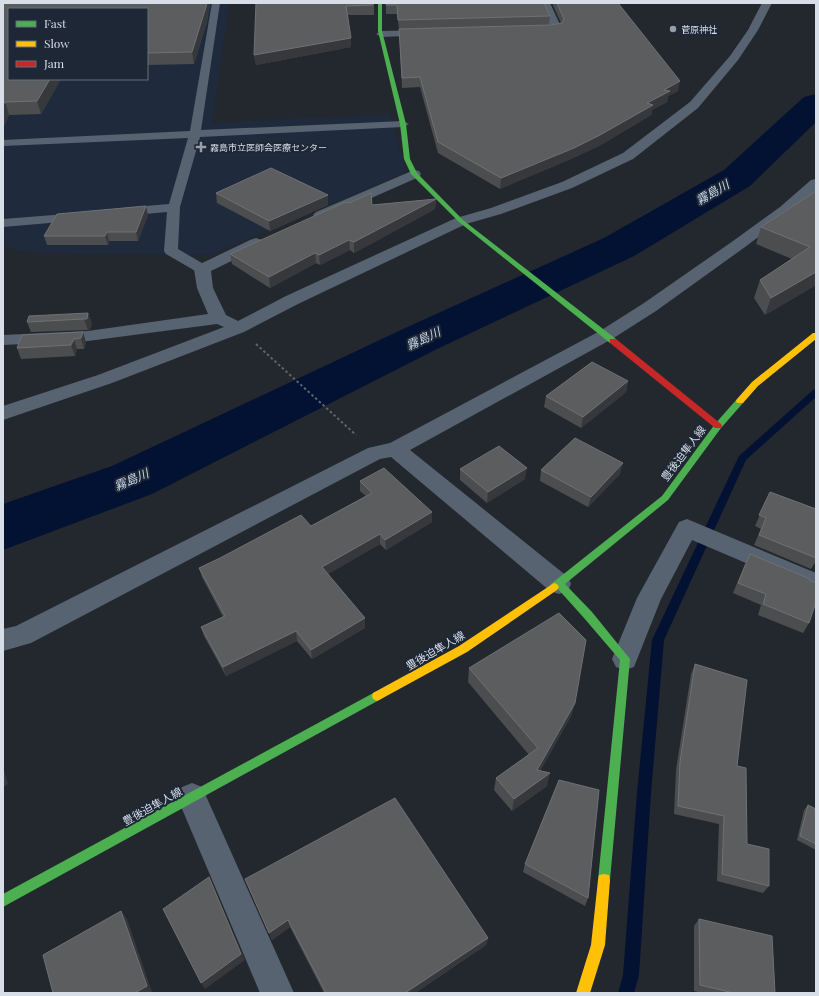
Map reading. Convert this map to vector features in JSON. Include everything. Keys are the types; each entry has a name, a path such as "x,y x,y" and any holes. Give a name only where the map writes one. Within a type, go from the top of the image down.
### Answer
{"street":[{"path":"380,3 381,34 403,124 407,159 414,174 461,221 606,335 718,426"},
{"path":"519,31 557,29 545,3"},
{"path":"3,413 105,379 238,328 292,300 461,221 496,211 567,185 628,156 694,105 734,58 753,30 767,3"},
{"path":"381,34 442,33"},
{"path":"307,221 414,174"},
{"path":"3,640 22,634 386,451 606,335 650,307 786,210 816,183"},
{"path":"218,318 205,288 202,269 271,237"},
{"path":"3,340 88,336 218,318 238,328"},
{"name":"豊後迫隼人線","path":"3,901 463,649 559,584 664,498 718,426 755,384 816,335"},
{"path":"386,451 559,584 588,615 625,659"},
{"path":"583,993 598,945 625,659 649,598 687,528 816,583"},
{"path":"192,798 277,993"}],"lane":[{"path":"202,269 171,251 174,207 195,134 216,3"},
{"path":"3,143 403,124"},
{"path":"111,213 174,207"},
{"path":"3,223 95,215"}],"path":[{"path":"238,328 386,451"}],"shaded area":[{"name":"霧島市立医師会医療センター","path":"3,3 229,3 212,123 390,114 406,172 210,255 36,253 3,247"}],"building":[{"path":"3,3 207,3 192,52 148,53 148,8 8,8 8,80 49,80 37,101 5,102 3,105"},
{"path":"256,3 373,3 373,5 346,6 351,38 254,55"},
{"path":"386,3 544,3 550,16 398,20 397,5 386,5"},
{"path":"557,3 618,3 680,81 664,90 670,91 647,103 653,105 600,135 574,148 501,178 438,142 420,77 402,78 399,29 551,25 562,23 564,19"},
{"path":"271,168 328,195 269,221 216,193"},
{"path":"816,191 816,272 771,298 760,280 810,247 761,227"},
{"path":"371,193 372,205 436,199 354,242 349,240 319,255 315,253 269,277 230,254 343,203 349,203"},
{"path":"146,206 136,232 107,232 105,236 44,236 57,214"},
{"path":"88,313 87,319 27,322 29,316"},
{"path":"83,332 81,338 74,339 71,345 17,348 22,335"},
{"path":"592,362 628,381 583,417 546,396"},
{"path":"575,438 623,463 591,497 541,470"},
{"path":"499,446 527,468 488,492 460,469"},
{"path":"384,468 432,512 385,540 380,534 322,567 365,618 311,650 296,631 223,667 201,627 225,616 199,568 301,515 311,526 372,493 360,481"},
{"path":"770,492 816,509 816,558 759,535 766,518 759,515"},
{"path":"750,554 810,579 809,580 816,583 816,602 809,623 763,604 766,594 738,583"},
{"path":"559,613 586,640 575,703 537,770 550,773 514,799 496,778 538,748 469,668"},
{"path":"695,664 747,680 737,766 746,768 747,844 769,849 769,886 722,874 724,816 678,806 680,762"},
{"path":"559,780 599,790 588,898 525,864"},
{"path":"395,798 488,938 405,993 326,993 288,920 269,933 245,879"},
{"path":"808,805 816,809 816,844 800,836"},
{"path":"209,877 241,954 201,983 163,909"},
{"path":"121,911 147,986 135,993 53,993 43,955"},
{"path":"699,919 772,936 775,993 734,993 700,985"}],"waterway":[{"name":"霧島川","path":"3,527 132,480 418,340 619,247 737,178 816,104"},
{"path":"626,993 631,975 644,793 658,640 742,458 816,392"}],"traffic: fast":[{"path":"380,3 380,31 403,124 407,159 414,174 461,221 613,341"},
{"path":"554,587 665,498 718,426 740,401"},
{"path":"559,584 588,615 625,659 604,880"},
{"path":"3,901 377,696"}],"traffic: slow":[{"path":"740,401 755,384 816,335"},
{"path":"377,696 463,649 554,587"},
{"path":"583,993 598,945 604,880"}],"traffic: jam":[{"path":"613,341 718,426"}],"place":[{"name":"菅原神社","path":"673,29"},
{"name":"霧島市立医師会医療センター","path":"201,147"}]}
